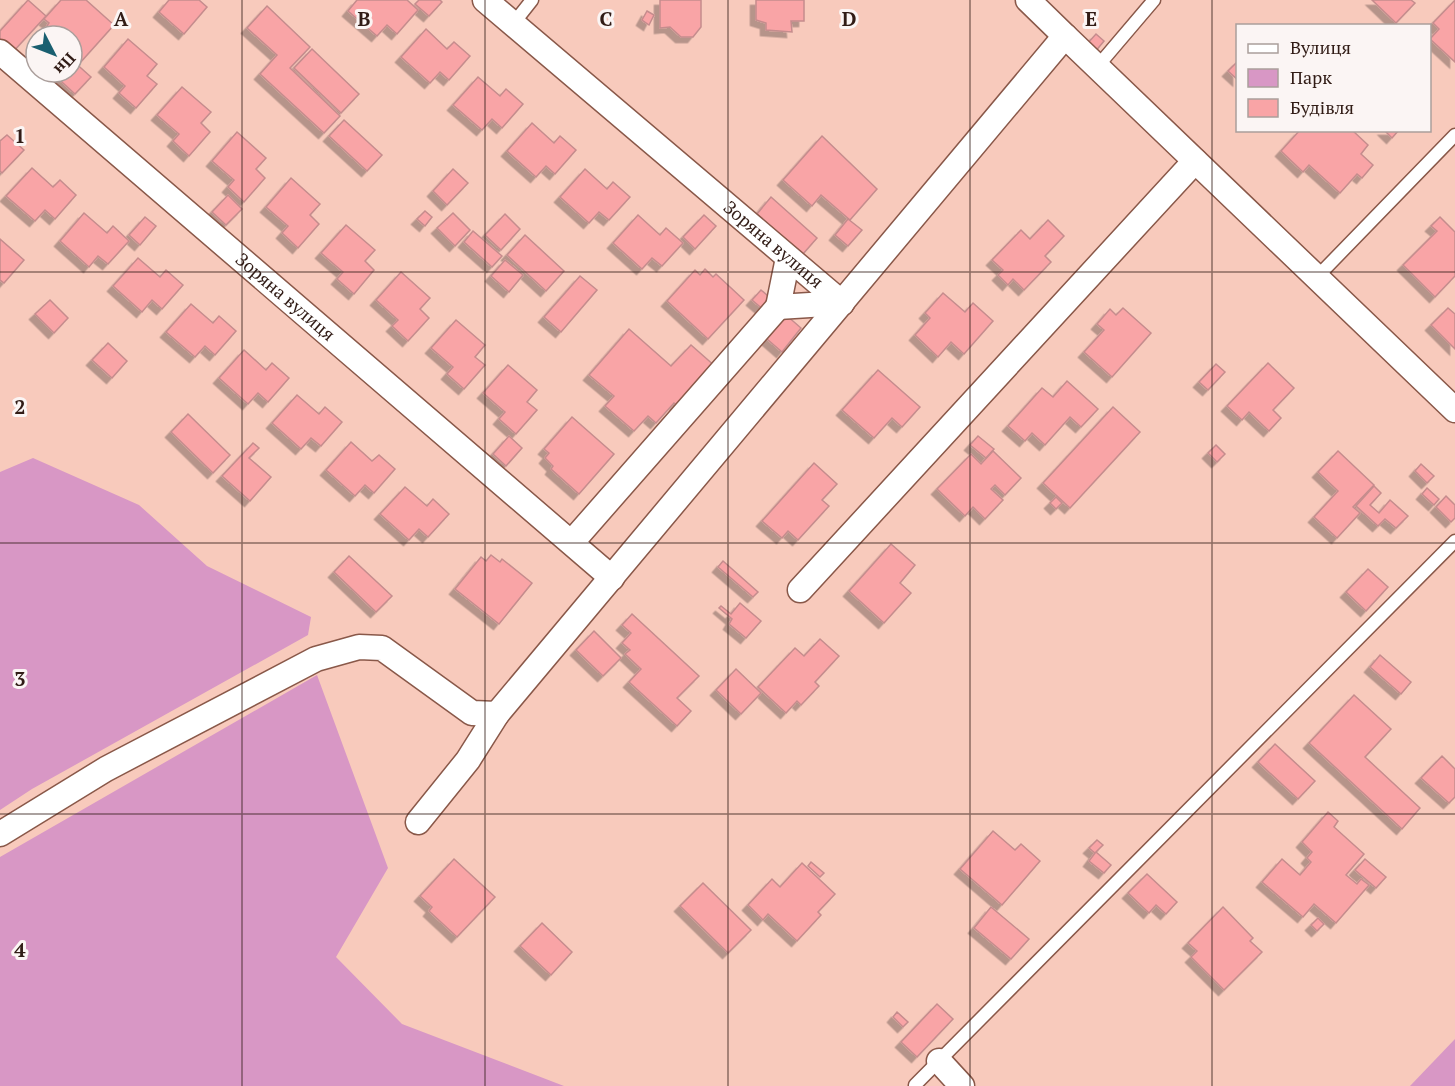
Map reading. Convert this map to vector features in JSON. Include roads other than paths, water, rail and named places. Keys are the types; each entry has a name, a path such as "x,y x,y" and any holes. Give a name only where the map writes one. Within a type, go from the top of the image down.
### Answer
{"street":[{"name":"Зоряна вулиця","path":"486,0 842,303"},
{"path":"1028,0 1455,410"},
{"path":"418,822 468,760 497,714 1065,36"},
{"name":"Зоряна вулиця","path":"0,52 612,578"},
{"path":"800,590 1195,161"},
{"path":"572,542 778,307 788,258"},
{"path":"778,307 842,303"},
{"path":"0,834 106,769 316,659 337,651 359,647 382,648 472,713 497,714"},
{"path":"939,1061 962,1086"}],"lane":[{"path":"513,24 532,0"},
{"path":"1097,67 1154,0"},
{"path":"1317,277 1455,135"},
{"path":"915,1085 1455,541"}]}
